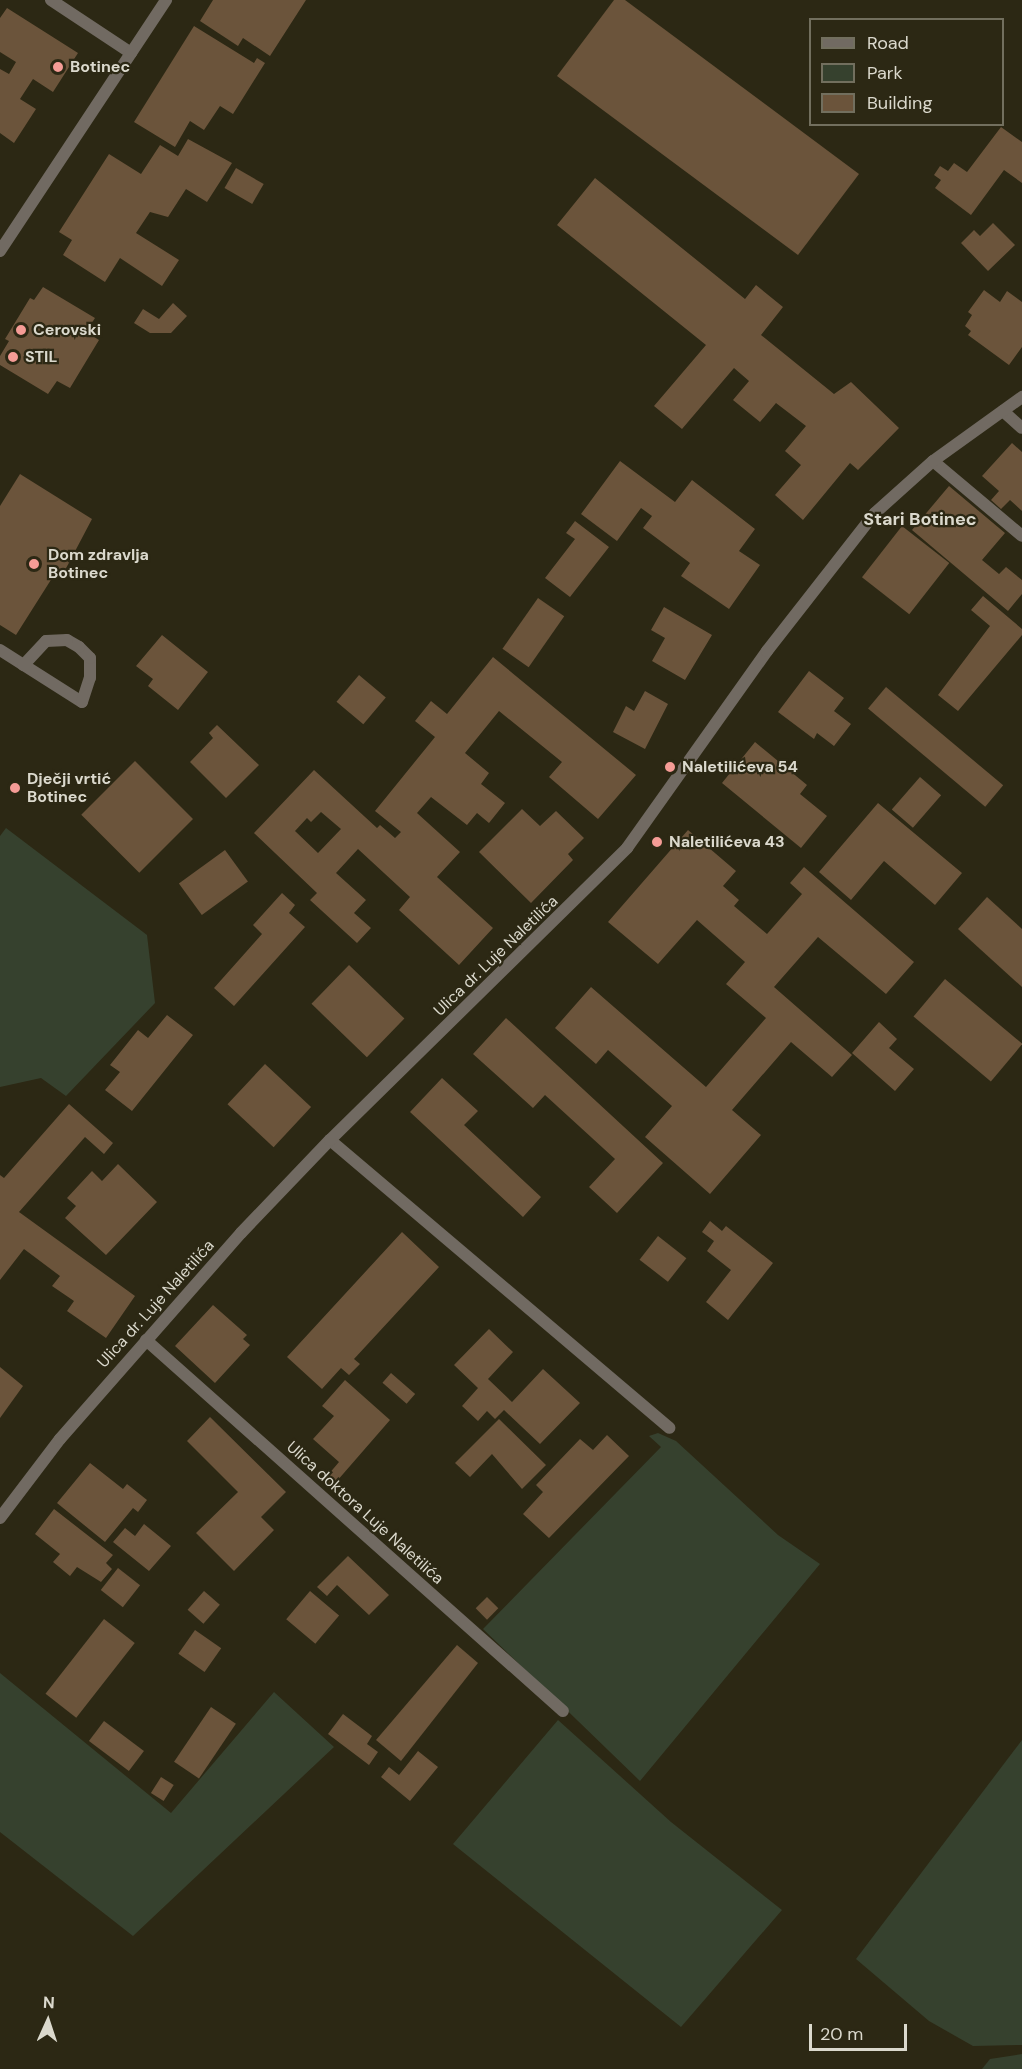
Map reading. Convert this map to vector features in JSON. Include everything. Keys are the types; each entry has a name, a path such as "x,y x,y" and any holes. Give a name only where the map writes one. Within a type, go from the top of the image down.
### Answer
{"street":[{"path":"51,0 131,53"},
{"path":"0,251 166,0"},
{"name":"Ulica dr. Luje Naletilića","path":"0,1518 60,1439 146,1340 330,1140 627,848 847,545 874,513 933,461 1022,397"},
{"path":"1003,411 1022,428"},
{"path":"933,461 1022,536"},
{"path":"0,650 82,702 90,678 90,658 79,647 67,640 46,641 24,665"},
{"path":"330,1140 669,1428"},
{"name":"Ulica doktora Luje Naletilića","path":"146,1340 563,1711"}],"green space":[{"path":"6,828 147,935 155,1003 66,1096 41,1078 0,1087 0,836"},
{"path":"658,1433 676,1441 778,1535 820,1564 640,1781 483,1629 661,1447 649,1436"},
{"path":"0,1673 171,1813 274,1692 334,1747 133,1936 0,1832"},
{"path":"558,1720 671,1822 782,1910 681,2027 453,1844"},
{"path":"1022,1740 1022,2045 973,2046 929,2021 856,1959"},
{"path":"1022,2054 1022,2069 982,2069 990,2059"}],"building":[{"path":"213,0 306,0 270,56 243,38 238,46 200,21"},
{"path":"614,0 625,0 859,174 798,255 557,76"},
{"path":"7,8 78,53 53,92 33,79 20,99 36,109 14,143 0,133 0,69 9,74 16,62 0,52 0,18"},
{"path":"194,26 254,63 257,58 265,63 233,114 220,106 204,130 190,121 175,147 134,122"},
{"path":"1001,127 1022,142 1022,183 1004,170 971,215 935,188 941,180 934,175 940,166 948,171 954,163 967,172"},
{"path":"188,139 232,163 207,202 186,189 168,217 150,212 136,233 179,260 162,286 120,258 105,282 63,255 72,240 59,232 109,154 141,174 160,145 178,156"},
{"path":"236,168 264,184 252,204 224,188"},
{"path":"595,178 745,299 756,285 783,307 761,335 834,394 851,382 899,428 858,470 850,463 803,520 775,495 801,465 785,451 806,426 776,403 760,422 733,400 749,381 734,368 682,429 654,406 706,345 557,225"},
{"path":"993,223 1015,245 988,271 961,243 974,230 980,236"},
{"path":"43,287 95,318 86,332 99,340 70,388 57,381 48,394 0,365 0,356 9,341 5,339 30,298 34,300"},
{"path":"984,290 1000,302 1007,291 1022,302 1022,347 1009,365 968,335 971,331 965,326 972,315 968,312"},
{"path":"173,303 187,316 171,333 150,333 134,323 143,309 159,319"},
{"path":"1012,443 1022,452 1022,511 1010,500 1001,509 991,500 999,491 982,476"},
{"path":"620,461 675,502 692,480 755,529 739,551 760,565 729,609 681,576 690,563 643,528 652,516 641,508 617,541 581,514"},
{"name":"Dom zdravlja Botinec","path":"20,474 92,519 62,576 54,575 16,635 0,625 0,506"},
{"path":"949,486 1005,533 982,560 999,574 1006,567 1022,580 1022,594 1008,611 912,530"},
{"path":"575,521 609,547 570,597 545,578 575,539 566,533"},
{"path":"902,526 949,563 909,614 862,577"},
{"path":"983,596 1022,629 1022,635 958,711 938,695 990,626 971,610"},
{"path":"538,598 564,616 529,667 502,649"},
{"path":"664,607 712,635 685,680 652,661 665,638 651,630"},
{"path":"162,635 208,672 178,710 148,686 153,679 136,666"},
{"path":"493,657 636,775 598,819 549,777 562,762 499,711 465,753 489,773 481,784 505,803 489,823 477,813 467,825 431,797 417,813 460,852 437,877 493,928 459,965 399,910 410,897 358,849 336,873 366,900 354,913 371,928 357,943 310,900 317,893 254,833 314,770 377,828 380,825 395,838 401,832 375,811 435,737 415,721 431,701 447,714","holes":["321,812 341,829 318,853 295,831 307,818 311,822"]},
{"path":"809,671 844,698 834,711 851,724 834,746 817,733 814,739 778,712"},
{"path":"359,675 386,697 363,724 337,702"},
{"path":"886,687 1003,785 985,807 868,708"},
{"path":"645,691 668,704 645,749 613,732 626,706 634,711"},
{"path":"217,725 259,765 226,798 190,762 213,738 209,733"},
{"path":"755,742 807,785 800,794 827,816 801,848 722,783"},
{"path":"135,761 193,819 139,873 81,815"},
{"path":"920,777 941,795 913,828 892,809"},
{"path":"878,803 962,873 935,905 884,861 851,900 819,872"},
{"path":"522,809 540,826 556,811 584,838 568,854 573,860 531,903 479,852"},
{"path":"688,830 736,871 723,886 739,900 734,906 767,934 802,894 790,883 804,867 914,962 886,994 818,937 774,987 852,1055 832,1077 791,1042 732,1110 761,1135 710,1194 645,1137 672,1106 608,1050 596,1064 555,1028 591,987 706,1087 766,1018 726,984 745,962 697,920 658,964 608,922"},
{"path":"225,850 248,882 202,915 179,884"},
{"path":"282,893 295,905 289,913 305,927 234,1006 214,988 262,934 253,925"},
{"path":"987,897 1022,929 1022,987 958,929"},
{"path":"349,965 404,1018 367,1057 311,1004"},
{"path":"945,979 1022,1044 991,1081 914,1017"},
{"path":"167,1015 193,1035 132,1111 105,1090 120,1072 110,1065 138,1030 148,1038"},
{"path":"506,1018 663,1163 617,1213 589,1187 615,1159 545,1095 533,1108 473,1054"},
{"path":"879,1022 897,1039 889,1048 914,1069 895,1091 852,1053"},
{"path":"265,1064 311,1107 274,1147 227,1104"},
{"path":"442,1078 478,1111 464,1125 541,1197 523,1217 410,1112"},
{"path":"69,1104 113,1143 104,1154 85,1137 19,1212 135,1296 106,1338 67,1311 74,1301 52,1286 60,1276 24,1249 0,1280 0,1175 4,1178"},
{"path":"118,1164 157,1202 106,1255 65,1218 76,1206 67,1198 92,1171 102,1181"},
{"path":"710,1221 722,1231 726,1226 773,1263 728,1320 706,1302 731,1270 707,1251 714,1241 702,1232"},
{"path":"402,1232 439,1267 354,1359 360,1364 349,1375 341,1368 322,1389 287,1357"},
{"path":"658,1236 686,1258 668,1282 640,1260"},
{"path":"213,1305 247,1335 243,1339 250,1345 215,1383 175,1346"},
{"path":"489,1329 513,1352 488,1379 512,1402 543,1369 580,1403 540,1444 504,1410 495,1419 487,1411 478,1421 462,1406 478,1388 454,1365"},
{"path":"0,1367 23,1386 0,1418"},
{"path":"391,1373 415,1394 407,1404 382,1383"},
{"path":"345,1380 390,1420 330,1489 322,1482 339,1462 313,1439 334,1416 322,1406"},
{"path":"210,1417 286,1492 261,1517 274,1530 234,1571 196,1533 238,1492 187,1441"},
{"path":"499,1419 546,1465 522,1489 492,1454 470,1477 455,1463"},
{"path":"607,1435 629,1456 549,1538 523,1514 543,1492 536,1485 580,1439 593,1450"},
{"path":"90,1463 123,1489 127,1484 147,1500 138,1512 133,1508 105,1542 57,1503"},
{"path":"54,1509 113,1555 106,1563 112,1569 101,1582 77,1567 70,1576 53,1562 60,1554 35,1534"},
{"path":"144,1524 171,1546 149,1571 113,1542 125,1528 135,1536"},
{"path":"348,1556 389,1595 369,1615 337,1585 327,1596 317,1587"},
{"path":"118,1568 140,1585 123,1607 101,1590"},
{"path":"204,1591 220,1605 203,1624 188,1610"},
{"path":"310,1591 339,1615 315,1644 286,1619"},
{"path":"487,1597 498,1608 487,1620 476,1608"},
{"path":"104,1619 135,1643 76,1718 46,1694"},
{"path":"195,1630 221,1648 205,1672 178,1654"},
{"path":"457,1645 478,1663 401,1761 376,1740"},
{"path":"211,1707 236,1724 199,1778 174,1762"},
{"path":"343,1714 372,1736 367,1744 378,1752 369,1765 328,1734"},
{"path":"104,1721 144,1751 129,1771 89,1741"},
{"path":"418,1751 438,1767 410,1801 381,1777 389,1767 399,1775"},
{"path":"161,1777 174,1785 164,1801 151,1793"}],"place":[{"name":"Botinec","path":"58,67"},
{"name":"Cerovski","path":"21,330"},
{"name":"STIL","path":"13,357"},
{"name":"Dom zdravlja Botinec","path":"34,564"},
{"name":"Naletilićeva 54","path":"670,767"},
{"name":"Dječji vrtić Botinec","path":"15,788"},
{"name":"Naletilićeva 43","path":"657,842"}],"district":[{"name":"Stari Botinec","path":"920,519"}]}
